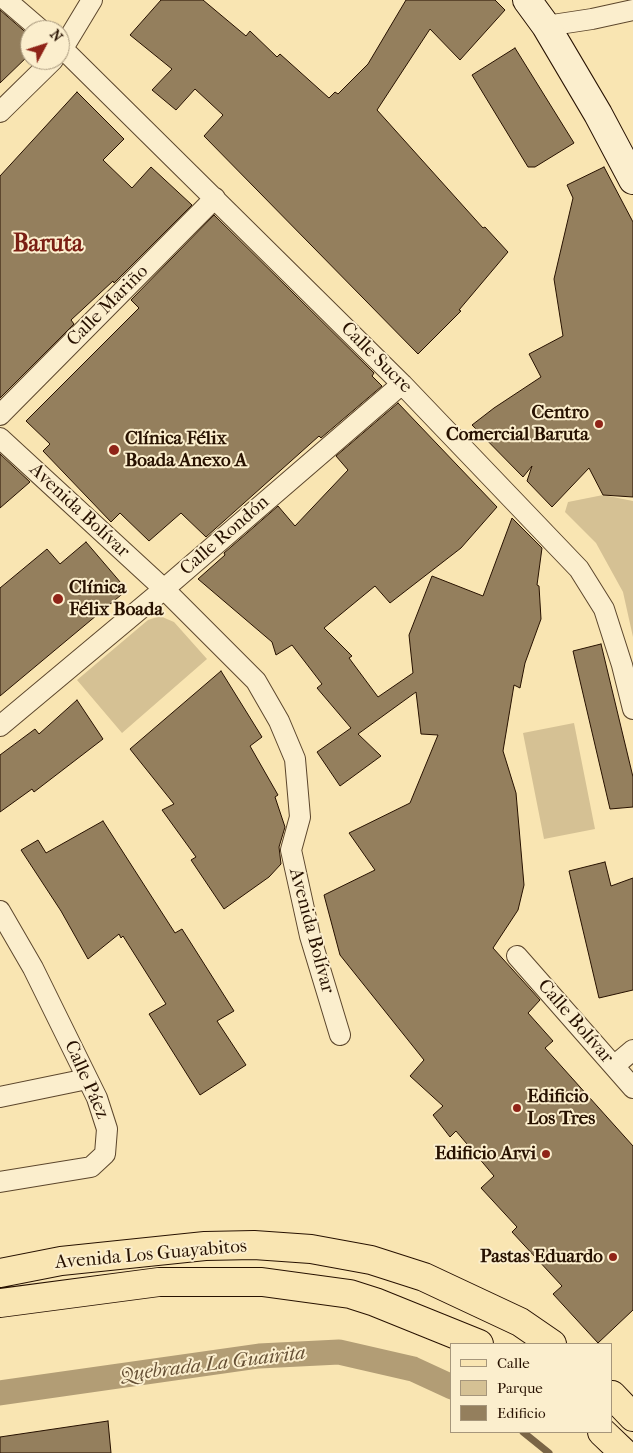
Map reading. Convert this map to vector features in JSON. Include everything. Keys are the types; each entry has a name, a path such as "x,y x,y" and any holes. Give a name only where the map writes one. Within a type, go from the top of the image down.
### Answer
{"main road":[{"name":"Avenida Los Guayabitos","path":"0,1273 61,1261 205,1246 254,1245 311,1249 371,1260 424,1277 520,1322 551,1343"},
{"name":"Avenida Los Guayabitos","path":"0,1303 159,1282 262,1282 350,1294 375,1302 477,1343"},
{"path":"613,1396 633,1417"},
{"path":"603,1433 624,1453"}],"street":[{"path":"6,0 29,20"},
{"path":"70,35 92,0"},
{"path":"527,0 546,26 598,114 633,180"},
{"path":"546,26 592,20 633,10"},
{"name":"Calle Sucre","path":"70,62 215,198 402,384 579,569 604,609 622,665 633,710"},
{"path":"0,112 41,70"},
{"name":"Calle Mariño","path":"0,415 215,198"},
{"name":"Calle Rondón","path":"0,726 164,589 402,384"},
{"name":"Avenida Bolívar","path":"0,438 164,589 256,681 279,721 295,759 300,817 291,850 310,936 340,1035"},
{"name":"Calle Páez","path":"0,911 33,968 88,1079 97,1098 107,1129 105,1154 90,1166 0,1182"},
{"name":"Calle Bolívar","path":"517,956 633,1088"},
{"path":"614,1066 633,1050"},
{"path":"0,1097 88,1079"}],"green space":[{"path":"603,495 633,501 633,637 623,592 596,543 565,512 568,502"},
{"path":"160,616 174,622 207,659 122,733 77,680 148,620"},
{"path":"574,723 595,829 544,839 523,733"}],"building":[{"path":"161,0 203,0 246,36 250,31 277,57 280,54 329,98 335,92 338,94 368,64 406,0 495,0 505,10 460,60 430,29 377,110 483,228 485,227 508,252 459,310 461,311 418,354 204,136 223,115 195,89 176,110 152,90 172,69 130,35"},
{"path":"0,10 20,27 20,64 0,83"},
{"path":"515,48 574,143 535,167 528,167 472,75"},
{"path":"77,92 124,139 103,160 132,188 151,167 192,205 114,283 113,281 71,320 74,324 0,398 0,176"},
{"path":"604,167 633,222 633,497 603,495 589,468 552,507 527,481 532,466 523,477 472,425 541,377 529,354 563,336 554,279 573,198 567,185"},
{"path":"214,215 374,373 372,376 382,386 321,438 319,436 206,537 181,513 149,541 120,513 111,522 43,451 50,444 26,421 139,308 131,300"},
{"path":"398,403 497,507 461,548 390,603 375,586 324,628 352,656 349,658 378,697 413,673 409,635 432,576 483,596 512,518 542,548 537,585 539,586 541,619 525,663 520,688 514,685 503,751 516,793 524,885 518,910 493,948 540,1000 528,1013 553,1041 545,1048 633,1146 633,1310 598,1343 553,1294 562,1286 512,1232 517,1227 481,1188 494,1176 456,1131 450,1137 433,1115 443,1106 410,1076 424,1060 340,955 324,895 375,870 349,833 410,803 438,735 421,734 416,692 358,734 381,756 340,786 317,752 351,728 317,688 322,684 292,645 276,655 272,642 198,579 225,555 224,553 278,506 295,526 348,470 336,456"},
{"path":"0,454 30,482 0,508"},
{"name":"Clínica Félix Boada","path":"86,542 127,590 0,696 0,588 47,549 60,564"},
{"path":"601,644 633,777 633,807 610,809 573,651"},
{"path":"221,671 262,737 250,746 278,795 275,797 285,827 279,847 281,864 269,877 224,909 191,860 196,857 162,810 174,804 130,749"},
{"path":"77,700 103,739 34,792 32,789 0,812 0,755 35,729 39,734"},
{"path":"103,821 175,933 182,929 234,1011 217,1021 246,1065 200,1095 149,1014 166,1004 123,936 121,938 119,934 88,959 61,911 21,850 38,840 46,853"},
{"path":"605,862 611,886 633,878 633,990 599,998 569,871"},
{"path":"108,1421 111,1453 0,1453 0,1437"}],"waterway":[{"name":"Quebrada La Guairita","path":"0,1393 259,1356 339,1352 413,1369 450,1386"},
{"name":"Quebrada La Guairita","path":"524,1433 549,1453"}],"place":[{"name":"Centro Comercial Baruta","path":"599,424"},
{"name":"Clínica Félix Boada Anexo A","path":"114,450"},
{"name":"Clínica Félix Boada","path":"58,599"},
{"name":"Edificio Los Tres","path":"517,1108"},
{"name":"Edificio Arvi","path":"546,1154"},
{"name":"Pastas Eduardo","path":"613,1257"}],"district":[{"name":"Baruta","path":"48,245"}]}
